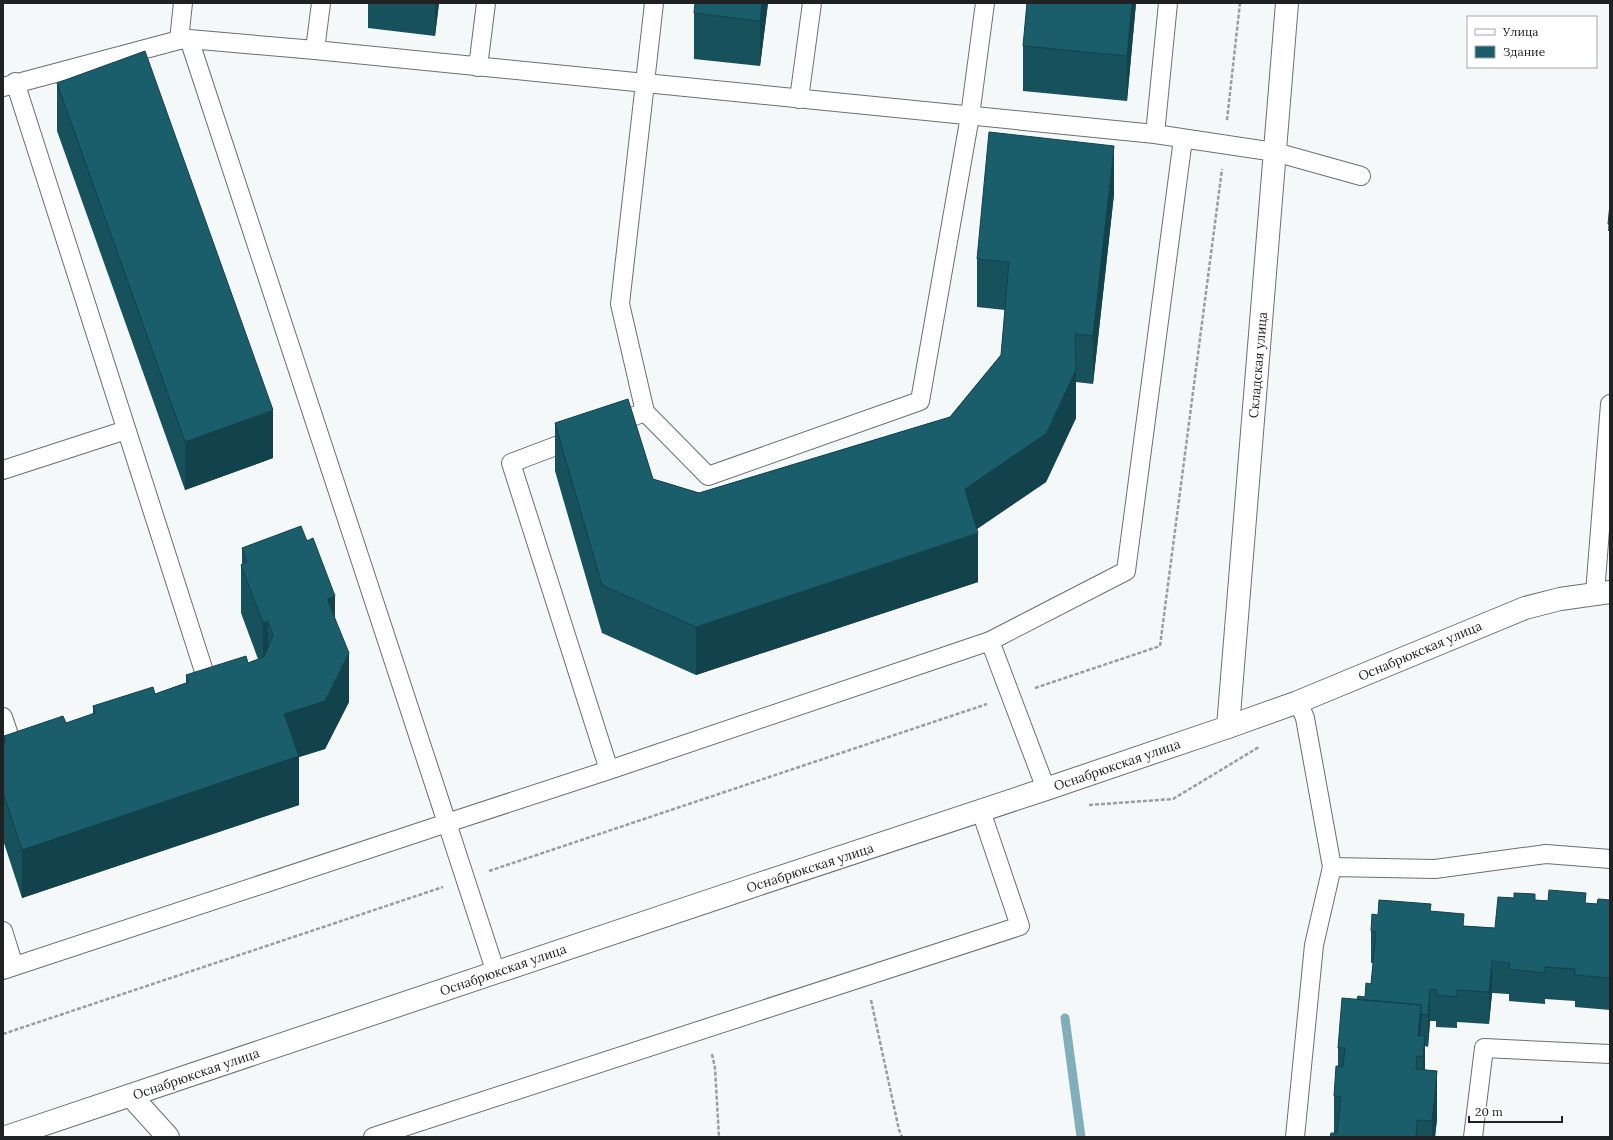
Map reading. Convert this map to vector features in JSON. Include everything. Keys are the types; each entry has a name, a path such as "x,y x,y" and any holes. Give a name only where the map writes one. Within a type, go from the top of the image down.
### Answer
{"street":[{"name":"Складская улица","path":"1228,727 1287,3"},
{"name":"Оснабрюкская улица","path":"6,1137 1228,727 1298,702 1525,608 1560,599 1602,592"},
{"path":"131,1096 168,1137"}],"lane":[{"path":"183,3 184,40 466,879 496,973"},
{"path":"315,50 321,3"},
{"path":"478,67 486,3"},
{"path":"654,3 620,304 645,412 708,476 920,401 970,116 985,3"},
{"path":"799,99 812,3"},
{"path":"1155,134 1168,3"},
{"path":"186,694 209,687 126,430 9,84 184,40 315,50 1155,134 1275,152 1361,176"},
{"path":"3,931 9,968 609,770 990,641 1126,571 1183,139"},
{"path":"1602,592 1610,404"},
{"path":"609,770 511,463 645,412"},
{"path":"3,470 126,430"},
{"path":"990,641 1046,789"},
{"path":"1295,1137 1314,945 1332,866 1305,718 1298,702"},
{"path":"3,717 15,749"},
{"path":"373,1137 1020,926 981,811"},
{"path":"1332,866 1435,869 1546,854 1610,859"},
{"path":"1473,1137 1484,1048 1610,1054"}],"path":[{"path":"3,1034 1160,646 1225,145 1240,3"},
{"path":"865,976 899,1130 902,1137"},
{"path":"706,1028 715,1068 719,1137"}],"building":[{"path":"695,3 762,3 760,21 694,13"},
{"path":"1027,3 1132,3 1127,56 1023,46"},
{"path":"145,51 273,410 185,442 57,83"},
{"path":"989,132 1114,146 1093,336 1075,334 1076,370 1046,434 965,489 978,533 696,627 602,585 555,423 628,399 653,479 699,493 950,417 1001,355 1009,262 977,259"},
{"path":"1610,204 1610,225 1608,224"},
{"path":"301,526 307,541 313,538 335,596 327,599 349,653 325,701 284,714 299,756 22,850 3,792 3,743 6,742 4,736 63,716 66,723 95,713 93,706 153,687 155,694 189,682 186,675 246,656 248,663 264,657 273,635 268,621 263,623 241,565 247,562 242,548"},
{"path":"1549,890 1586,893 1585,903 1597,904 1598,899 1610,900 1610,978 1575,975 1575,969 1545,967 1545,973 1509,969 1510,963 1492,961 1489,992 1457,990 1457,997 1436,995 1437,990 1430,989 1428,1015 1421,1014 1421,1005 1357,999 1358,996 1365,997 1366,983 1371,984 1376,932 1371,931 1372,914 1378,915 1379,900 1431,904 1430,911 1464,914 1463,926 1495,928 1498,897 1514,898 1514,893 1535,894 1535,900 1548,901"},
{"path":"1342,998 1421,1005 1418,1036 1425,1036 1423,1057 1417,1056 1416,1069 1437,1071 1432,1121 1417,1120 1416,1137 1330,1137 1331,1133 1337,1133 1341,1097 1334,1096 1336,1066 1343,1067 1345,1048 1338,1048"}],"waterway":[{"path":"1065,1018 1081,1137"}]}
